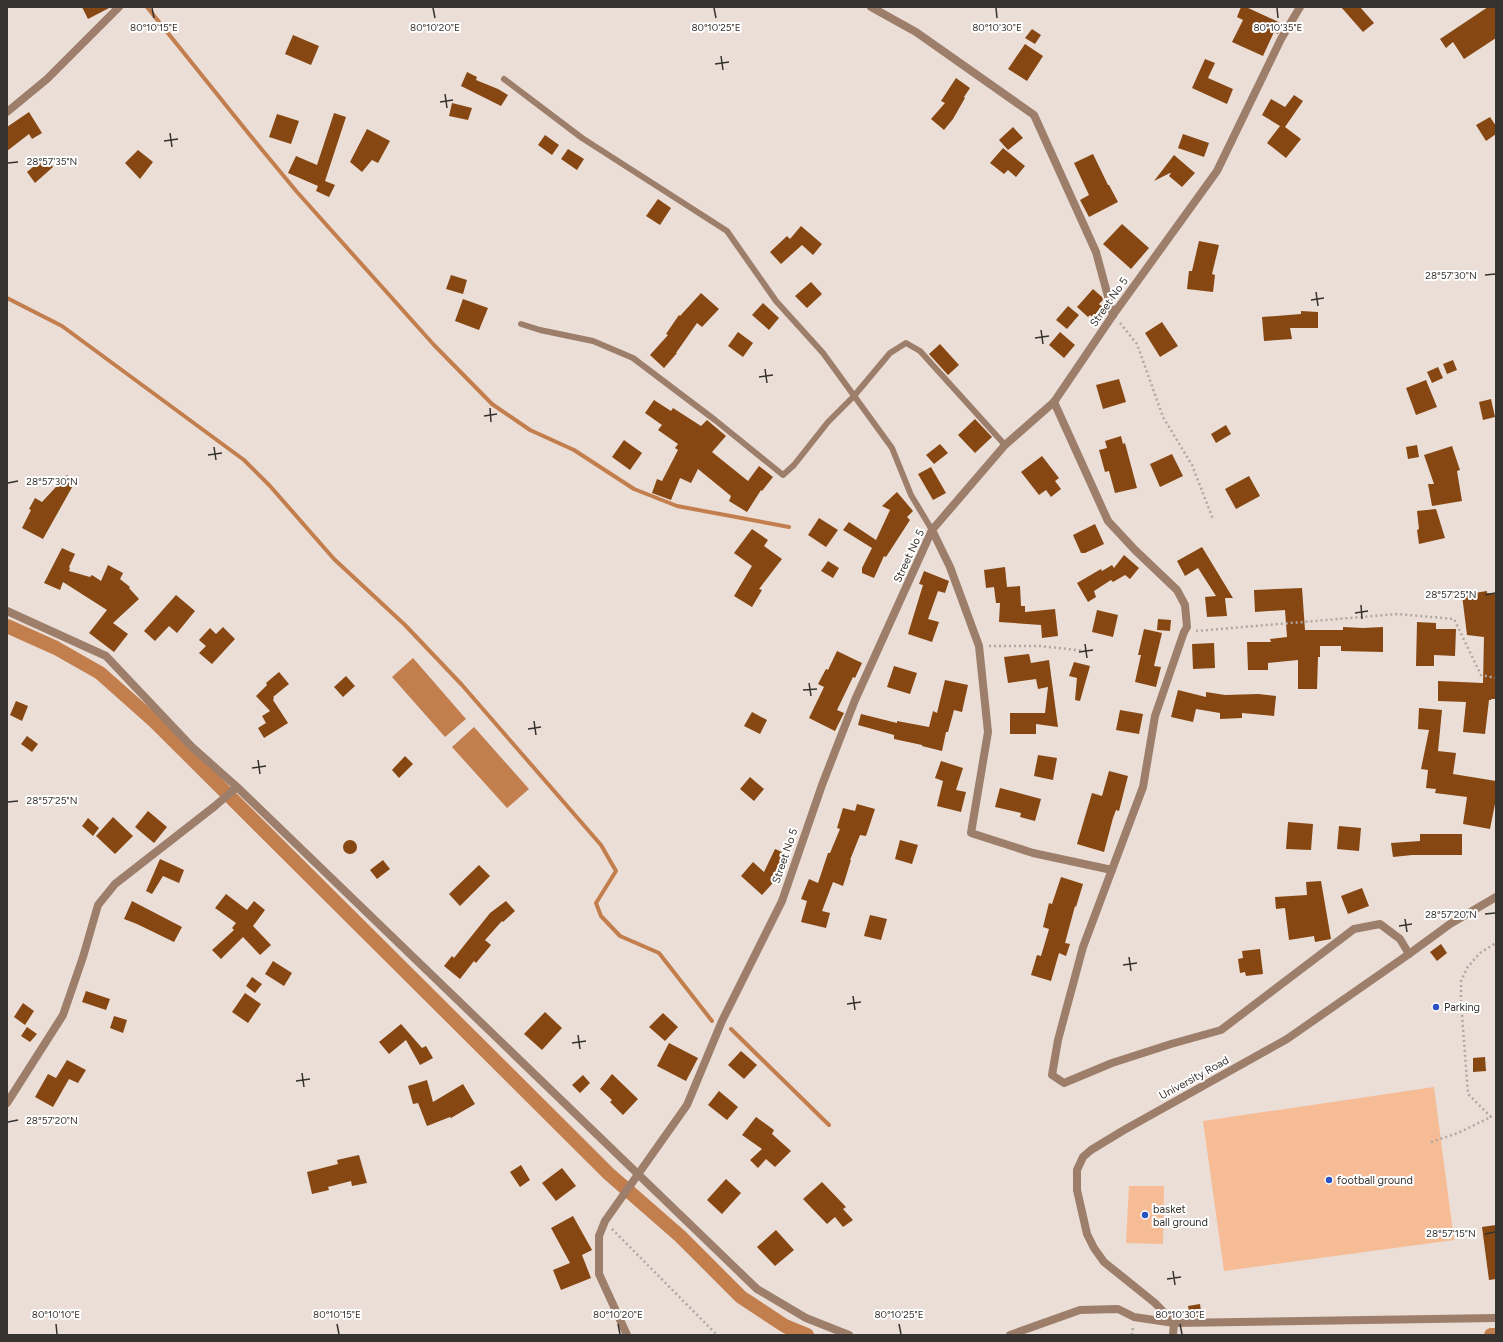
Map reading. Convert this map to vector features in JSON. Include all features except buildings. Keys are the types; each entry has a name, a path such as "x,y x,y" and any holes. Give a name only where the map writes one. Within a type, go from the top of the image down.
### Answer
{"street":[{"path":"7,112 47,79 119,7"},
{"path":"871,7 916,32 1034,115 1096,252 1113,315"},
{"name":"Street No 5","path":"627,1335 599,1274 599,1236 605,1221 687,1105 722,1021 782,900 822,785 855,700 932,530 1005,445 1054,402 1113,315 1217,171 1281,39 1300,7"},
{"path":"1054,402 1108,521 1135,550 1177,590 1185,605 1187,628 1184,632 1156,716 1143,787 1083,948 1058,1040 1052,1075 1064,1083 1112,1063 1221,1030 1354,929 1380,924 1400,939 1409,954"},
{"path":"932,530 950,567 979,646 988,732 971,833 1033,853 1112,870"},
{"path":"7,611 106,656 234,789 757,1288 806,1318 849,1335"},
{"path":"7,1103 63,1015 83,957 98,905 115,884 215,806 234,789"},
{"name":"University Road","path":"1174,1323 1155,1303 1104,1262 1094,1248 1087,1234 1077,1190 1077,1170 1083,1157 1091,1150 1124,1130 1287,1039 1450,924 1496,897"},
{"path":"1010,1335 1080,1310 1118,1309 1134,1318 1174,1323 1496,1318"},
{"path":"1173,1335 1174,1323"}],"lane":[{"path":"504,79 582,138 727,231 776,301 823,353 892,448 911,495 932,530"},
{"path":"521,324 540,330 593,341 633,358 715,420 783,475 794,465 828,422 854,396 890,353 906,343 920,351 1005,445"}],"path":[{"path":"1113,315 1137,344 1163,417 1192,465 1213,519"},
{"path":"1184,632 1397,614 1454,619 1481,675 1496,678"},
{"path":"979,646 1040,646 1086,651"},
{"path":"1431,1142 1458,1133 1491,1117 1468,1094 1460,1001 1461,981 1467,968 1480,953 1496,943"},
{"path":"605,1221 717,1335"}],"shaded area":[{"path":"413,658 466,719 445,737 392,677"},
{"path":"474,727 529,789 507,808 452,747"},
{"name":"football ground","path":"1434,1087 1454,1240 1224,1271 1203,1121"},
{"name":"basket ball ground","path":"1129,1186 1164,1186 1163,1244 1126,1243"}],"waterway":[{"path":"147,7 297,192 434,345 492,404 530,430 574,450 634,489 677,506 789,527"},
{"path":"7,298 62,326 244,460 270,486 334,559 405,625 462,685 601,845 616,871 596,903 601,916 620,936 659,953 712,1021"},
{"path":"7,626 56,648 100,673 154,721 609,1174 680,1236 741,1297 785,1326 807,1335"},
{"path":"731,1029 829,1125"},
{"path":"1491,1335 1496,1335"}],"place":[{"name":"Parking","path":"1436,1007"},
{"name":"football ground","path":"1329,1180"},
{"name":"basket ball ground","path":"1145,1215"}]}
